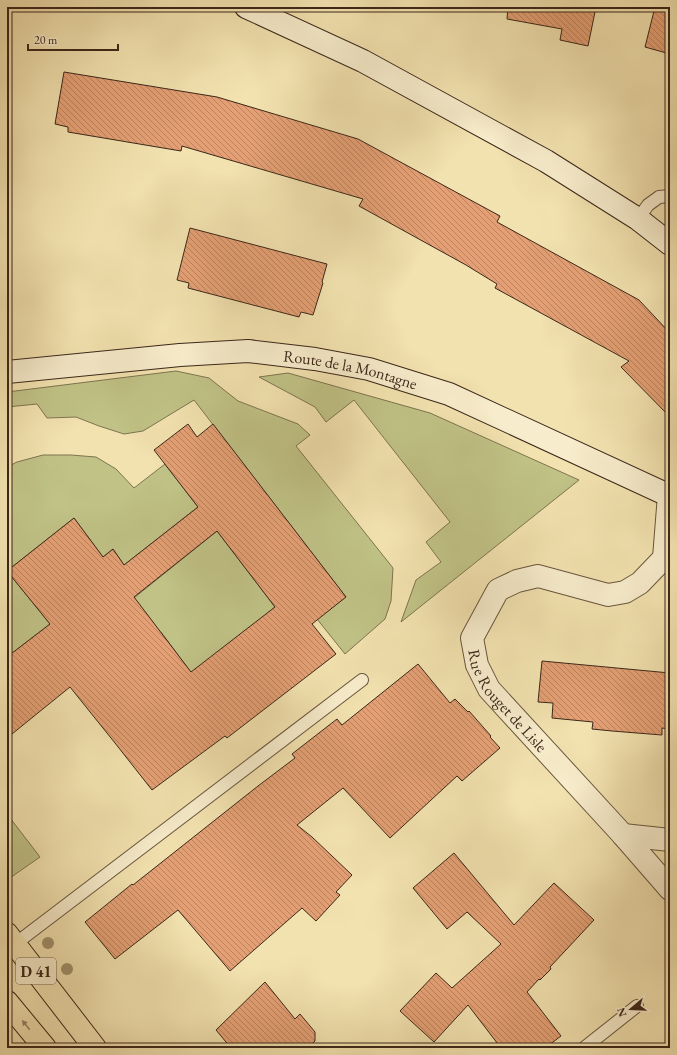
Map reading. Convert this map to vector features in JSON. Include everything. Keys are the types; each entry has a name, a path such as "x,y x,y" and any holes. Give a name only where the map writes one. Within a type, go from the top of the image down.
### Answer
{"main road":[{"path":"246,7 364,61 546,161 638,219 670,244"},
{"name":"Route de la Montagne","path":"7,372 173,356 248,351 315,359 369,369 449,394 670,495"},
{"path":"667,561 670,495"},
{"name":"Rue Rouget de Lisle","path":"667,561 640,583 625,592 608,595 538,576 517,580 498,590 472,638 477,665 489,689 623,835 670,889"},
{"path":"623,835 670,840"},
{"name":"D 41","path":"11,939 95,1048"},
{"path":"7,1002 45,1048"}],"lane":[{"path":"638,219 648,205 653,201 659,197 670,196"},
{"path":"11,939 362,680"},
{"path":"584,1048 637,1006"}],"green space":[{"path":"176,371 209,378 238,401 298,424 310,435 296,446 393,568 391,601 385,619 345,654 317,619 346,597 194,400 143,431 124,434 76,417 47,418 37,404 7,407 7,392"},
{"path":"288,373 430,413 579,480 401,622 416,580 441,562 426,542 450,522 354,400 326,422 315,407 259,377"},
{"path":"43,455 96,457 116,469 134,488 165,464 198,507 124,565 113,549 103,557 74,518 7,571 7,467 17,462"},
{"path":"217,531 275,607 192,674 161,632 151,640 134,598"},
{"path":"7,571 50,624 7,657"},
{"path":"7,814 40,857 7,880"}],"building":[{"path":"508,7 596,7 588,46 560,40 562,29 507,19"},
{"path":"655,7 670,7 670,54 645,47"},
{"path":"64,72 217,97 358,139 500,216 497,222 639,300 670,333 670,417 621,367 629,361 495,288 497,284 466,265 359,206 363,199 182,146 181,151 68,132 68,127 55,124"},
{"path":"190,228 327,264 313,315 301,312 299,317 188,288 189,283 177,280"},
{"path":"188,424 197,437 213,424 346,597 312,624 336,654 227,738 225,736 152,790 70,687 7,738 7,657 50,624 7,571 74,518 103,557 113,549 124,565 198,507 154,450","holes":["217,531 275,607 191,672 134,597"]},
{"path":"542,661 670,673 670,729 662,728 662,735 612,731 592,729 593,722 552,718 553,703 538,702"},
{"path":"418,664 450,703 455,699 468,712 469,711 500,748 462,781 457,776 390,838 343,788 297,825 312,837 352,875 336,892 340,895 316,921 302,908 230,971 178,910 115,959 85,922 295,758 292,754 337,719 342,725"},
{"path":"454,853 514,925 554,883 594,920 550,967 551,969 527,992 561,1036 545,1048 501,1048 468,1005 434,1042 400,1011 436,973 452,988 501,944 467,912 447,929 413,888"},
{"path":"265,982 295,1019 300,1014 315,1032 315,1041 307,1048 231,1048 216,1030"}]}
